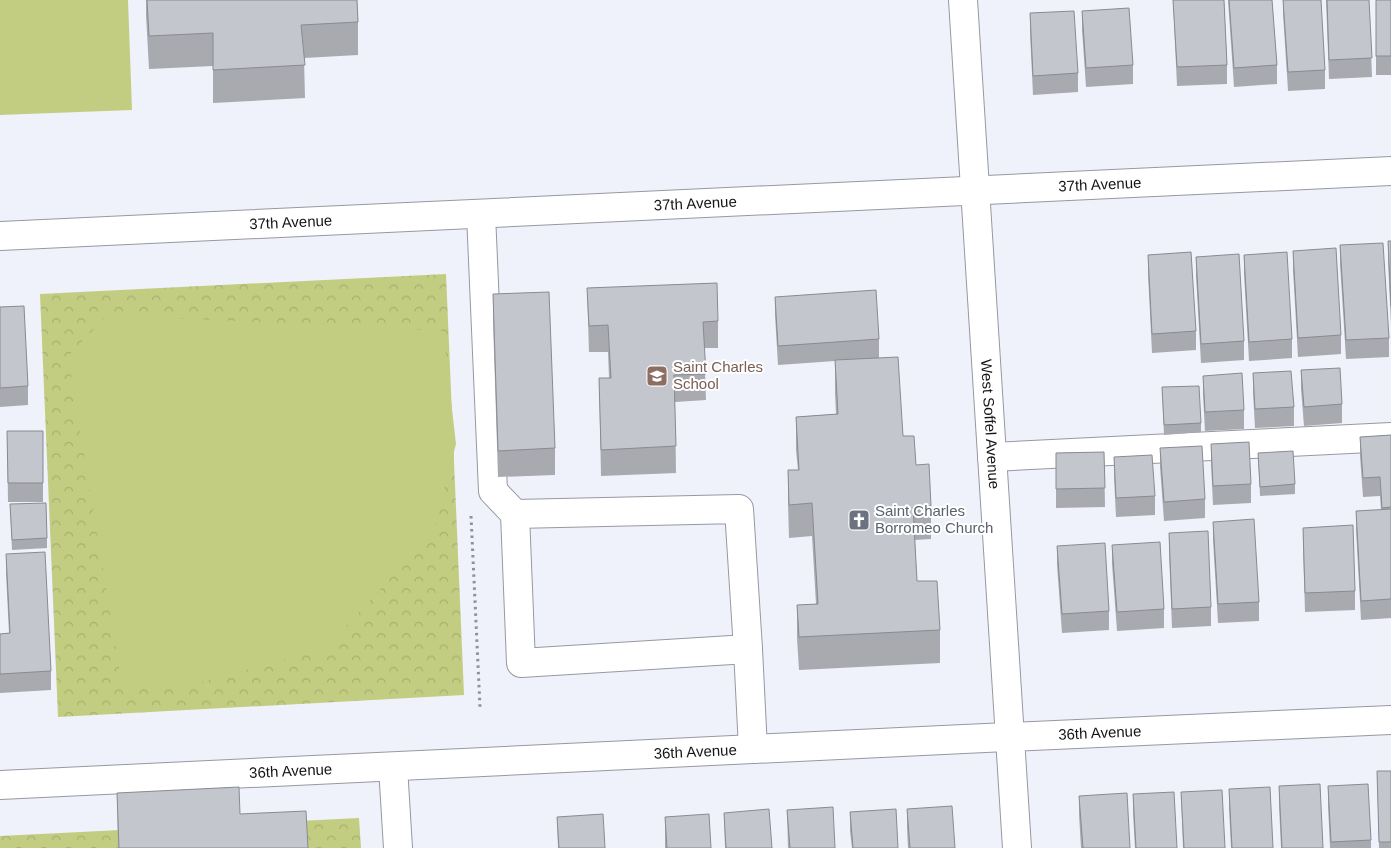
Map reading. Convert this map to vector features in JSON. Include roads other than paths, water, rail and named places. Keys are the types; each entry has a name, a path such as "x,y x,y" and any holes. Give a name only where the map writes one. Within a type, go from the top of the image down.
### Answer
{"street":[{"name":"West Soffel Avenue","path":"963,0 1017,848"},
{"name":"37th Avenue","path":"0,236 1391,171"},
{"path":"481,214 493,491 515,514 520,663 748,649"},
{"path":"992,457 1391,437"},
{"path":"515,514 739,509 753,749"},
{"name":"36th Avenue","path":"0,786 1391,720"},
{"path":"393,767 398,848"}],"place":[{"name":"Saint Charles School","path":"657,376"},
{"name":"Saint Charles Borromeo Church","path":"859,520"}]}
